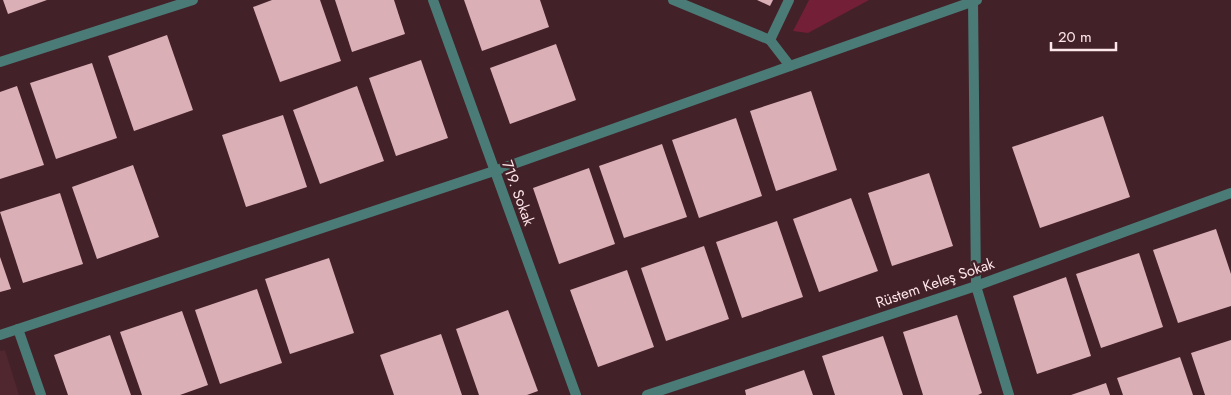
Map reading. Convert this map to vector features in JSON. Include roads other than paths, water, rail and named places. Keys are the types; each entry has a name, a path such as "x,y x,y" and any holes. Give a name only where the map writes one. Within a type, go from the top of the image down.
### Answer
{"street":[{"path":"0,62 192,0"},
{"name":"719. Sokak","path":"432,0 576,395"},
{"path":"673,0 770,40 790,66"},
{"path":"770,40 790,0"},
{"path":"0,335 494,171 974,0 976,286 1008,395"},
{"name":"Rüstem Keleş Sokak","path":"647,395 976,286 1231,193"},
{"path":"18,329 42,395"}]}
